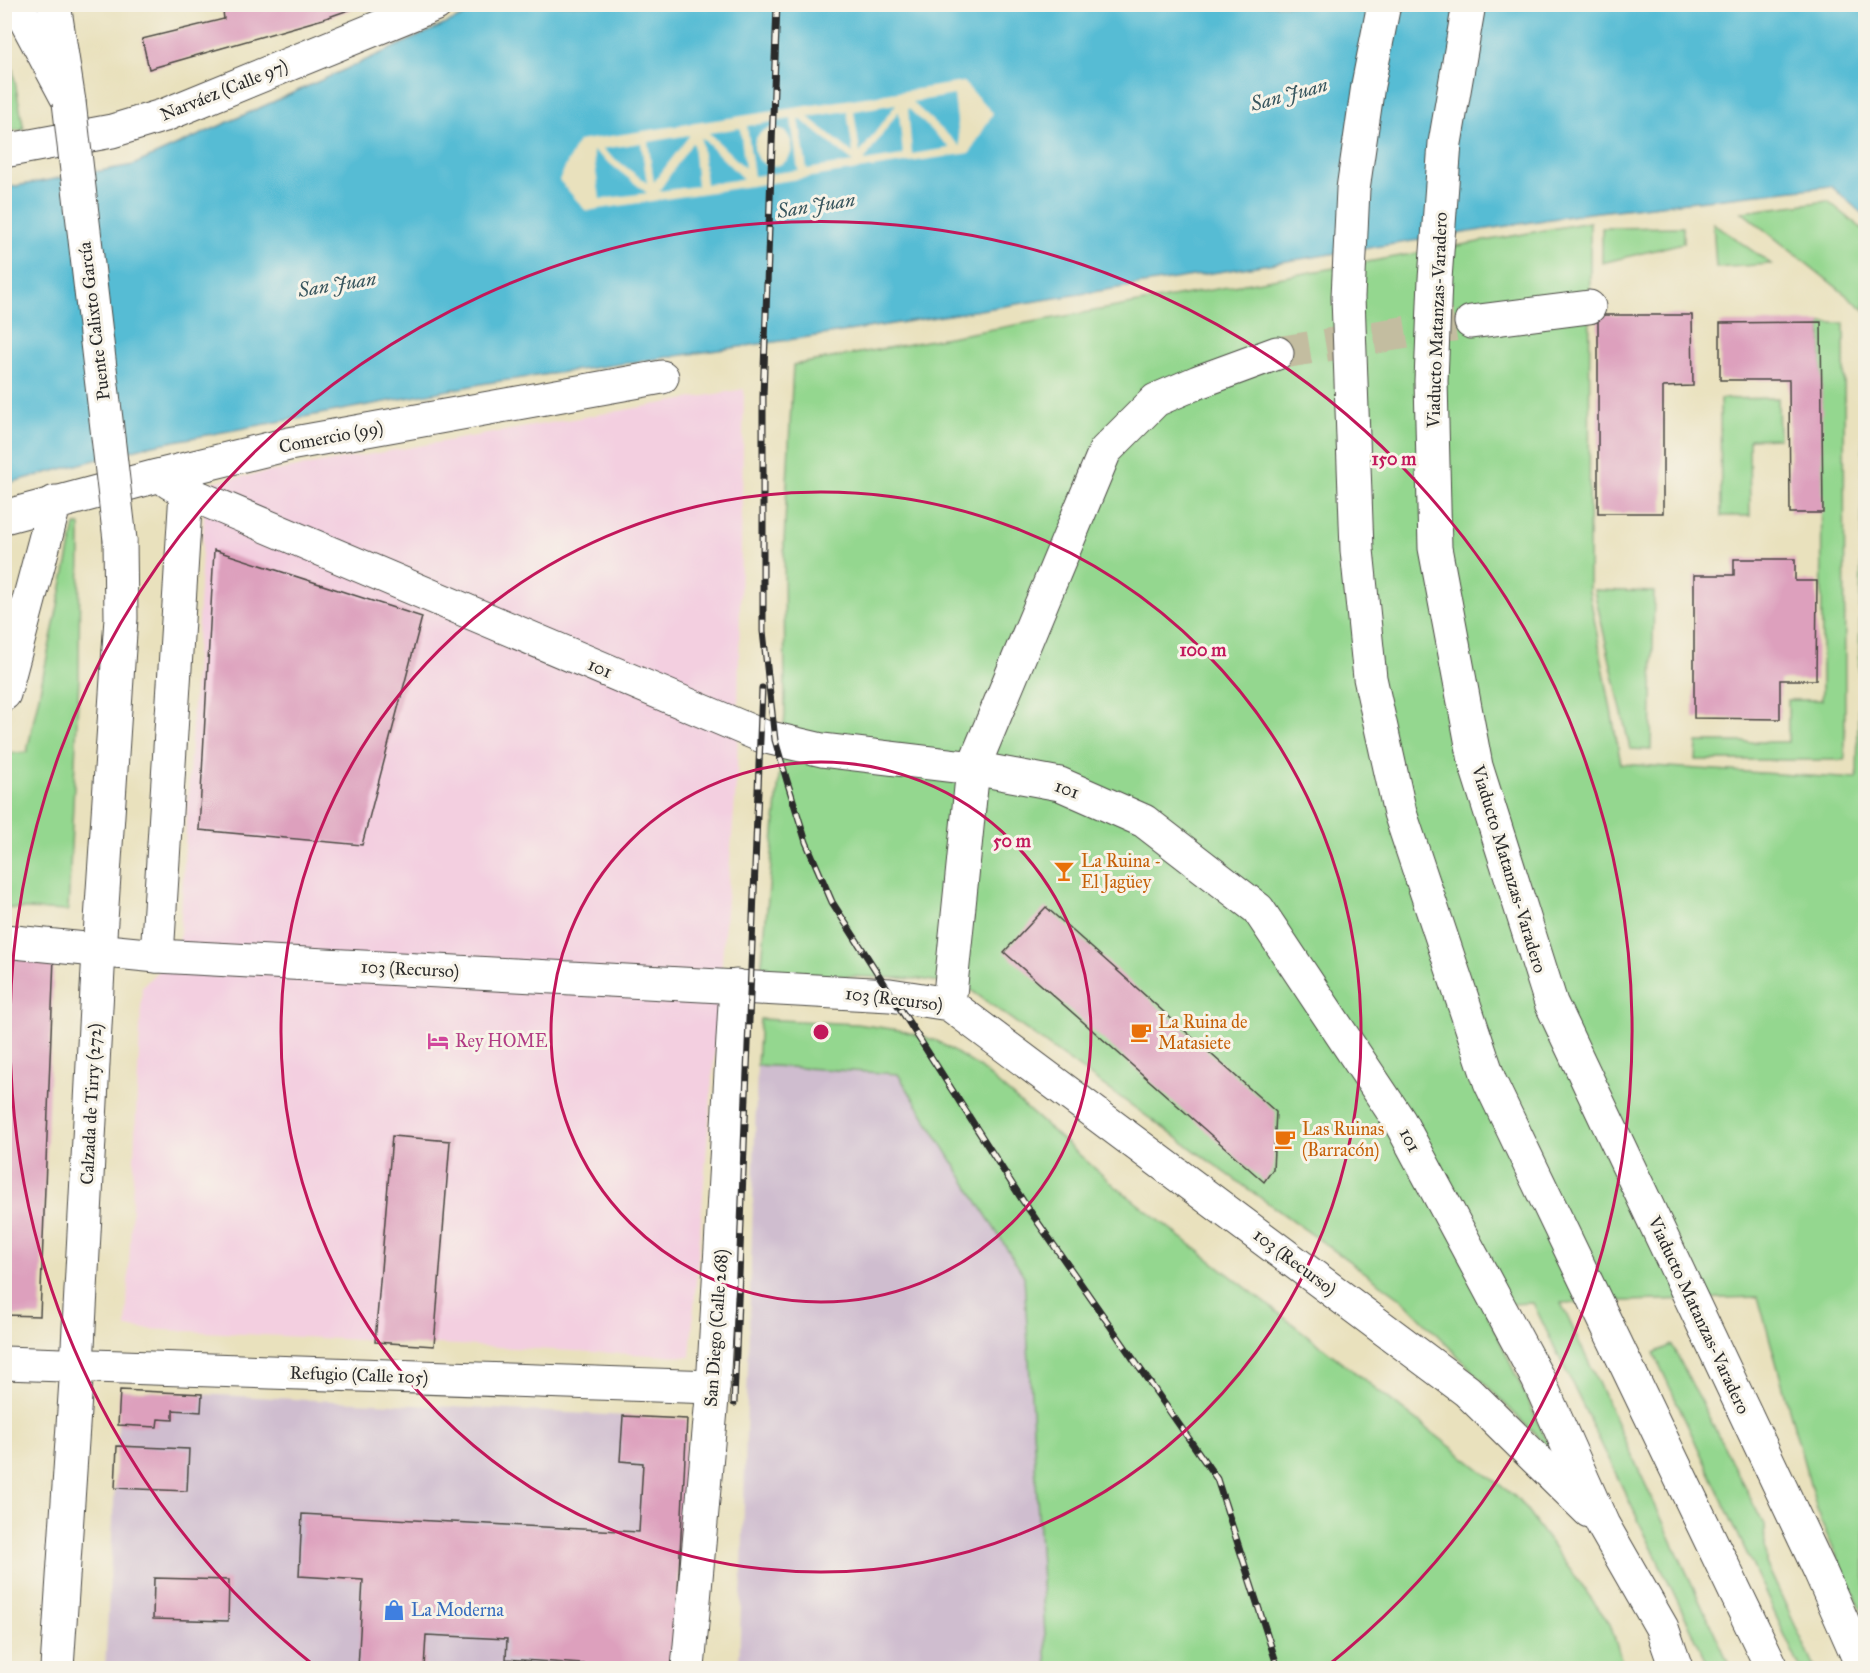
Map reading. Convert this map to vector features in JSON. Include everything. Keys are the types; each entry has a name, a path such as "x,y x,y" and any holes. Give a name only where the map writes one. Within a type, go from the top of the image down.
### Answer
{"main road":[{"path":"14,4 25,19 69,102"},
{"name":"Puente Calixto García","path":"54,4 69,102 120,540"},
{"name":"Narváez (Calle 97)","path":"4,151 112,131 165,115 436,4"},
{"path":"1384,4 1368,85 1353,189 1348,297 1357,550 1370,678 1400,813 1490,1083 1772,1668"},
{"name":"Viaducto Matanzas-Varadero","path":"1469,4 1445,143 1435,279 1431,381 1435,548 1476,766 1551,1003 1820,1571 1863,1668"},
{"path":"1471,322 1589,307"},
{"path":"949,1004 973,768 1105,451 1156,399 1277,353"},
{"name":"Comercio (99)","path":"4,517 289,444 662,377"},
{"name":"101","path":"157,476 186,492 762,736 822,750 973,768 1060,784 1144,821 1258,909 1400,1122 1538,1379 1603,1525"},
{"path":"157,956 186,492"},
{"path":"4,694 56,502"},
{"name":"Calzada de Tirry (272)","path":"57,1668 121,618 120,540"},
{"name":"103 (Recurso)","path":"4,941 157,956 890,995 949,1004 1467,1391 1603,1525"},
{"name":"San Diego (Calle 268)","path":"688,1668 713,1387 736,986"},
{"name":"Refugio (Calle 105)","path":"4,1363 713,1387"},
{"path":"1603,1525 1662,1628 1676,1668"}],"shaded area":[{"path":"744,389 737,774 690,1357 126,1328 142,987 179,949 206,483"},
{"path":"757,1065 898,1074 1024,1276 1047,1668 739,1668"},
{"path":"120,1390 687,1419 674,1668 105,1668"}],"green space":[{"path":"5,40 8,44 24,130 5,131"},
{"path":"1828,201 1865,231 1865,310 1742,212"},
{"path":"1590,222 1589,591 1621,764 1857,779 1865,350 1865,1617 1820,1520 1758,1297 1561,1303 1731,1668 1710,1668 1533,1303 1483,1305 1552,1452 1402,1299 965,986 920,979 761,973 785,714 784,543 793,365"},
{"path":"1713,223 1771,264 1716,268"},
{"path":"1683,227 1683,243 1602,263 1602,228"},
{"path":"1821,323 1844,323 1845,760 1696,760 1697,742 1788,742 1788,700 1822,700"},
{"path":"1778,398 1779,438 1749,439 1750,516 1721,516 1720,399"},
{"path":"75,525 80,525 79,677 68,911 5,908 5,754 27,752"},
{"path":"1594,590 1654,592 1651,750 1630,749"},
{"path":"760,1019 856,1024 899,1030 937,1041 979,1067 1115,1186 1518,1499 1610,1624 1624,1668 1047,1668 1024,1276 898,1074 757,1065"},
{"path":"1672,1345 1764,1525 1766,1563 1815,1668 1800,1668 1654,1353"}],"water":[{"name":"San Juan","path":"488,5 1865,5 1865,216 1831,186 1589,213 823,335 487,383 148,446 5,484 5,188 133,165"}],"pier":[{"path":"963,82 993,113 970,153 586,211 559,180 578,141","holes":["954,95 960,146 912,102","896,104 860,153 854,111","908,108 949,147 912,154","847,111 853,153 808,117","898,112 899,112 903,155 864,161","791,119 798,170 754,176 747,126","800,119 853,162 807,169","740,128 745,168 709,133","689,136 654,182 648,142","701,138 702,138 743,179 706,184","641,143 647,183 602,149","692,143 693,143 697,186 659,191","593,151 594,151 647,193 600,199"]},
{"path":"773,128 780,129 786,134 791,140 791,154 786,160 780,165 773,166 766,165 760,160 755,154 754,147 755,140 760,134 766,129"}],"building":[{"path":"222,4 363,5 323,19 149,69 142,39 224,19"},
{"path":"1598,315 1692,315 1693,386 1663,387 1663,513 1598,513"},
{"path":"1821,322 1823,513 1790,513 1789,380 1720,380 1720,323"},
{"path":"214,550 422,617 362,845 199,830"},
{"path":"1734,559 1795,559 1795,581 1817,581 1816,680 1780,680 1780,719 1694,718 1694,575 1734,575"},
{"name":"La Ruina de Matasiete","path":"1046,907 1276,1112 1273,1169 1264,1182 1004,952"},
{"path":"4,955 54,957 40,1316 4,1315"},
{"path":"392,1136 450,1141 434,1346 375,1342"},
{"path":"120,1390 202,1394 201,1412 173,1410 173,1420 158,1419 157,1427 118,1425"},
{"path":"623,1416 687,1419 674,1668 506,1659 507,1639 426,1635 424,1668 358,1668 363,1580 299,1576 302,1514 639,1532 643,1463 620,1461"},
{"path":"117,1446 189,1449 187,1491 115,1488"},
{"path":"154,1578 229,1580 228,1621 153,1619"}],"tunnel":[{"path":"1277,353 1471,322"}],"railway":[{"path":"777,4 763,397 763,631 775,740 787,781 806,842 832,902 1023,1201 1217,1479 1278,1668"},
{"path":"734,1403 762,688"}],"place":[{"name":"La Ruina - El Jagüey","path":"1064,871"},
{"name":"La Ruina de Matasiete","path":"1141,1032"},
{"name":"Rey HOME","path":"438,1041"},
{"name":"Las Ruinas (Barracón)","path":"1285,1139"},
{"name":"La Moderna","path":"394,1610"}]}
